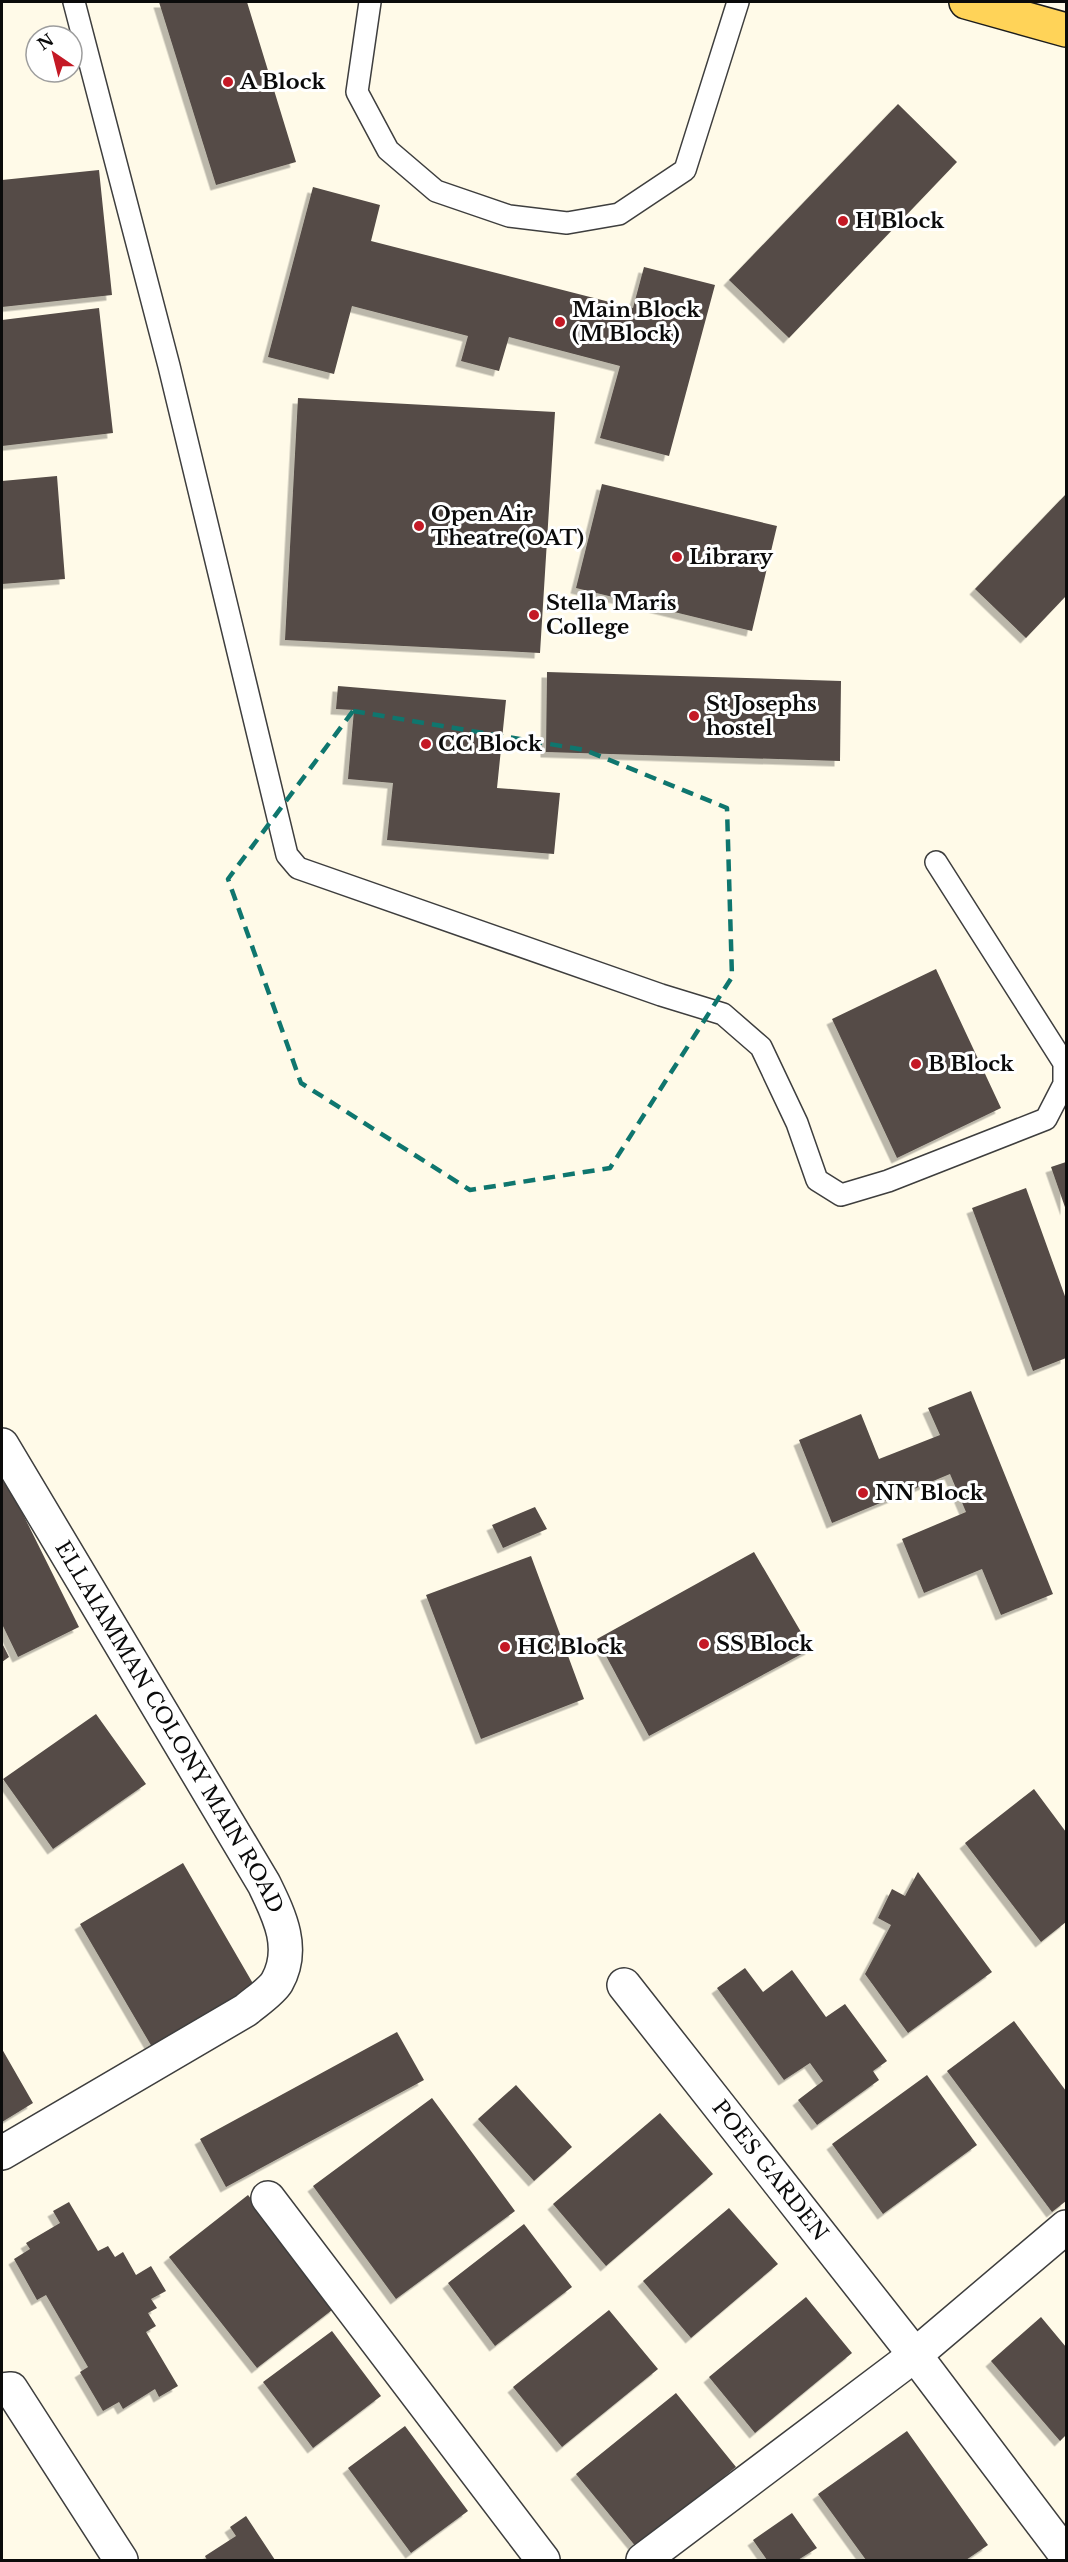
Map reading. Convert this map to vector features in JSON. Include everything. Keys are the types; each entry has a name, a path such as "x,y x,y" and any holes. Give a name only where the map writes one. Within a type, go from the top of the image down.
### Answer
{"main road":[{"path":"966,2 1066,30"}],"street":[{"name":"ELLAIAMMAN COLONY MAIN ROAD","path":"2,1445 264,1884 281,1917 287,1952 277,1983 246,2010 2,2154"},
{"name":"POES GARDEN","path":"624,1985 915,2355 1066,2554"},
{"path":"268,2198 543,2560"},
{"path":"643,2560 915,2355 1066,2227"},
{"path":"2,2390 11,2389 121,2560"}],"lane":[{"path":"74,2 169,366 287,855 298,868 661,995 723,1014 761,1047 796,1123 817,1180 841,1195 888,1181 1046,1119 1064,1084 1064,1063 936,862"},
{"path":"370,2 357,92 388,150 436,192 508,216 567,224 619,214 685,170 738,2"}],"highlighted area":[{"path":"353,711 585,750 727,808 732,977 610,1168 470,1190 301,1083 228,879"}],"building":[{"name":"A Block","path":"159,2 247,2 296,162 216,185"},
{"name":"H Block","path":"898,104 957,162 789,338 729,280"},
{"path":"99,170 112,295 2,307 2,180"},
{"name":"Main Block (M Block)","path":"313,187 380,205 371,241 633,308 644,267 715,285 669,456 600,438 620,366 509,337 499,371 461,361 468,336 352,306 334,374 268,357"},
{"path":"99,308 113,433 2,446 2,320"},
{"name":"Open Air Theatre(OAT)","path":"298,398 555,412 540,653 285,640"},
{"path":"57,476 65,579 2,584 2,481"},
{"name":"Library","path":"602,484 777,526 752,631 576,588"},
{"path":"1066,494 1066,596 1026,638 975,589"},
{"name":"St Josephs hostel","path":"547,672 841,681 840,761 546,752"},
{"name":"CC Block","path":"338,686 506,700 497,788 560,793 554,854 387,840 393,783 348,779 354,710 336,709"},
{"name":"B Block","path":"936,969 1001,1108 897,1158 832,1019"},
{"path":"1066,1162 1066,1210 1051,1167"},
{"path":"1026,1188 1066,1299 1066,1358 1033,1371 972,1208"},
{"name":"NN Block","path":"971,1391 1053,1594 1001,1615 982,1569 924,1593 902,1539 966,1512 950,1474 832,1523 799,1440 861,1414 879,1459 940,1435 928,1408"},
{"path":"2,1472 79,1627 18,1657 2,1624"},
{"path":"535,1507 547,1529 503,1548 492,1525"},
{"name":"SS Block","path":"754,1552 811,1649 649,1736 597,1639"},
{"name":"HC Block","path":"531,1556 584,1699 481,1739 426,1595"},
{"path":"2,1643 9,1657 2,1662"},
{"path":"96,1714 146,1784 53,1849 3,1779"},
{"path":"1034,1789 1066,1832 1066,1922 1041,1942 965,1843"},
{"path":"183,1863 255,1987 152,2047 80,1924"},
{"path":"918,1872 992,1972 908,2033 865,1974 891,1925 878,1918 892,1889 905,1896"},
{"path":"745,1968 763,1992 792,1970 826,2017 845,2004 887,2061 873,2071 879,2080 817,2125 798,2100 823,2081 810,2063 784,2080 717,1988"},
{"path":"1014,2021 1066,2091 1066,2201 1052,2212 947,2071"},
{"path":"397,2032 424,2080 226,2187 200,2139"},
{"path":"2,2049 33,2103 2,2122"},
{"path":"927,2075 977,2145 883,2214 832,2144"},
{"path":"516,2085 572,2147 534,2181 478,2119"},
{"path":"432,2098 515,2211 396,2299 313,2186"},
{"path":"660,2113 713,2174 606,2266 553,2204"},
{"path":"248,2195 336,2307 257,2368 169,2257"},
{"path":"69,2202 98,2251 108,2246 115,2257 123,2252 136,2275 151,2266 166,2291 151,2299 157,2308 148,2313 156,2326 146,2332 178,2386 159,2397 155,2389 123,2409 119,2402 103,2411 80,2372 88,2367 46,2295 37,2300 14,2259 30,2249 26,2243 60,2223 53,2211"},
{"path":"729,2208 778,2264 691,2338 643,2281"},
{"path":"524,2224 572,2287 495,2346 448,2283"},
{"path":"806,2297 852,2353 755,2433 709,2377"},
{"path":"609,2310 658,2369 562,2447 513,2387"},
{"path":"1041,2317 1066,2347 1066,2435 1060,2441 991,2361"},
{"path":"332,2331 381,2396 313,2448 263,2382"},
{"path":"676,2393 736,2467 637,2548 576,2474"},
{"path":"405,2426 468,2511 411,2553 348,2468"},
{"path":"907,2431 988,2545 966,2560 866,2560 818,2494"},
{"path":"792,2513 817,2548 798,2560 767,2560 753,2540"},
{"path":"246,2516 275,2560 207,2560 205,2556 236,2536 230,2527"}],"place":[{"name":"A Block","path":"228,82"},
{"name":"H Block","path":"843,221"},
{"name":"Main Block (M Block)","path":"560,322"},
{"name":"Open Air Theatre(OAT)","path":"419,526"},
{"name":"Library","path":"677,557"},
{"name":"Stella Maris College","path":"534,615"},
{"name":"St Josephs hostel","path":"694,716"},
{"name":"CC Block","path":"426,744"},
{"name":"B Block","path":"916,1064"},
{"name":"NN Block","path":"863,1493"},
{"name":"SS Block","path":"704,1644"},
{"name":"HC Block","path":"505,1647"}]}
